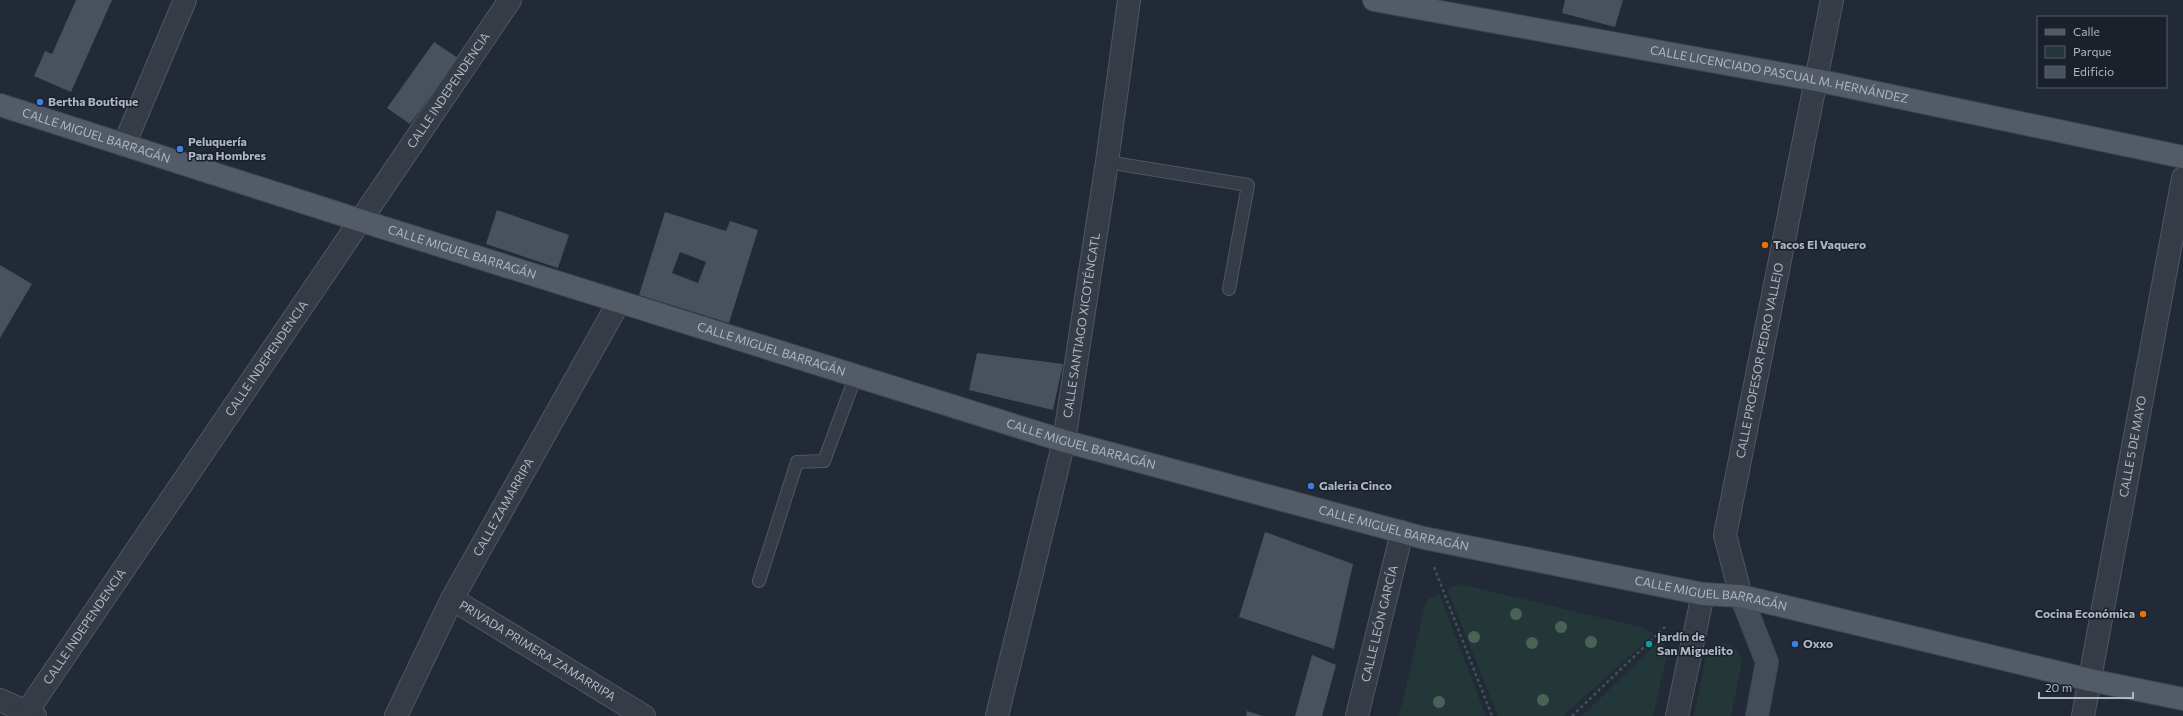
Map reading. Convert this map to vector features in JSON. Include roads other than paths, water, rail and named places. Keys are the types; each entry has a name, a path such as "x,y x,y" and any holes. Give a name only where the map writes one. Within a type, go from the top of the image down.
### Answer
{"main road":[{"name":"CALLE LICENCIADO PASCUAL M. HERNÁNDEZ","path":"1374,0 1816,80 2183,157"},
{"name":"CALLE MIGUEL BARRAGÁN","path":"0,105 362,221 1064,441 1424,538 1703,594 1741,596 2090,680 2183,699"}],"street":[{"path":"124,145 186,0"},
{"name":"CALLE INDEPENDENCIA","path":"28,715 510,0"},
{"name":"CALLE SANTIAGO XICOTÉNCATL","path":"997,716 1064,441 1107,162 1129,0"},
{"name":"CALLE PROFESOR PEDRO VALLEJO","path":"1757,716 1767,662 1741,596 1725,535 1832,0"},
{"name":"CALLE 5 DE MAYO","path":"2084,716 2183,178"},
{"name":"CALLE ZAMARRIPA","path":"396,716 452,599 619,302"},
{"name":"CALLE LEÓN GARCÍA","path":"1357,716 1402,532"},
{"path":"1677,716 1703,594"},
{"name":"PRIVADA PRIMERA ZAMARRIPA","path":"452,599 644,716"},
{"path":"0,700 28,715"}],"lane":[{"path":"1107,162 1248,185 1229,289"},
{"path":"759,581 797,462 824,461 856,376"}],"place":[{"name":"Bertha Boutique","path":"40,102"},
{"name":"Peluquería Para Hombres","path":"180,149"},
{"name":"Tacos El Vaquero","path":"1765,245"},
{"name":"Galeria Cinco","path":"1311,486"},
{"name":"Cocina Económica","path":"2143,614"},
{"name":"Jardín de San Miguelito","path":"1649,644"},
{"name":"Oxxo","path":"1795,644"}]}
